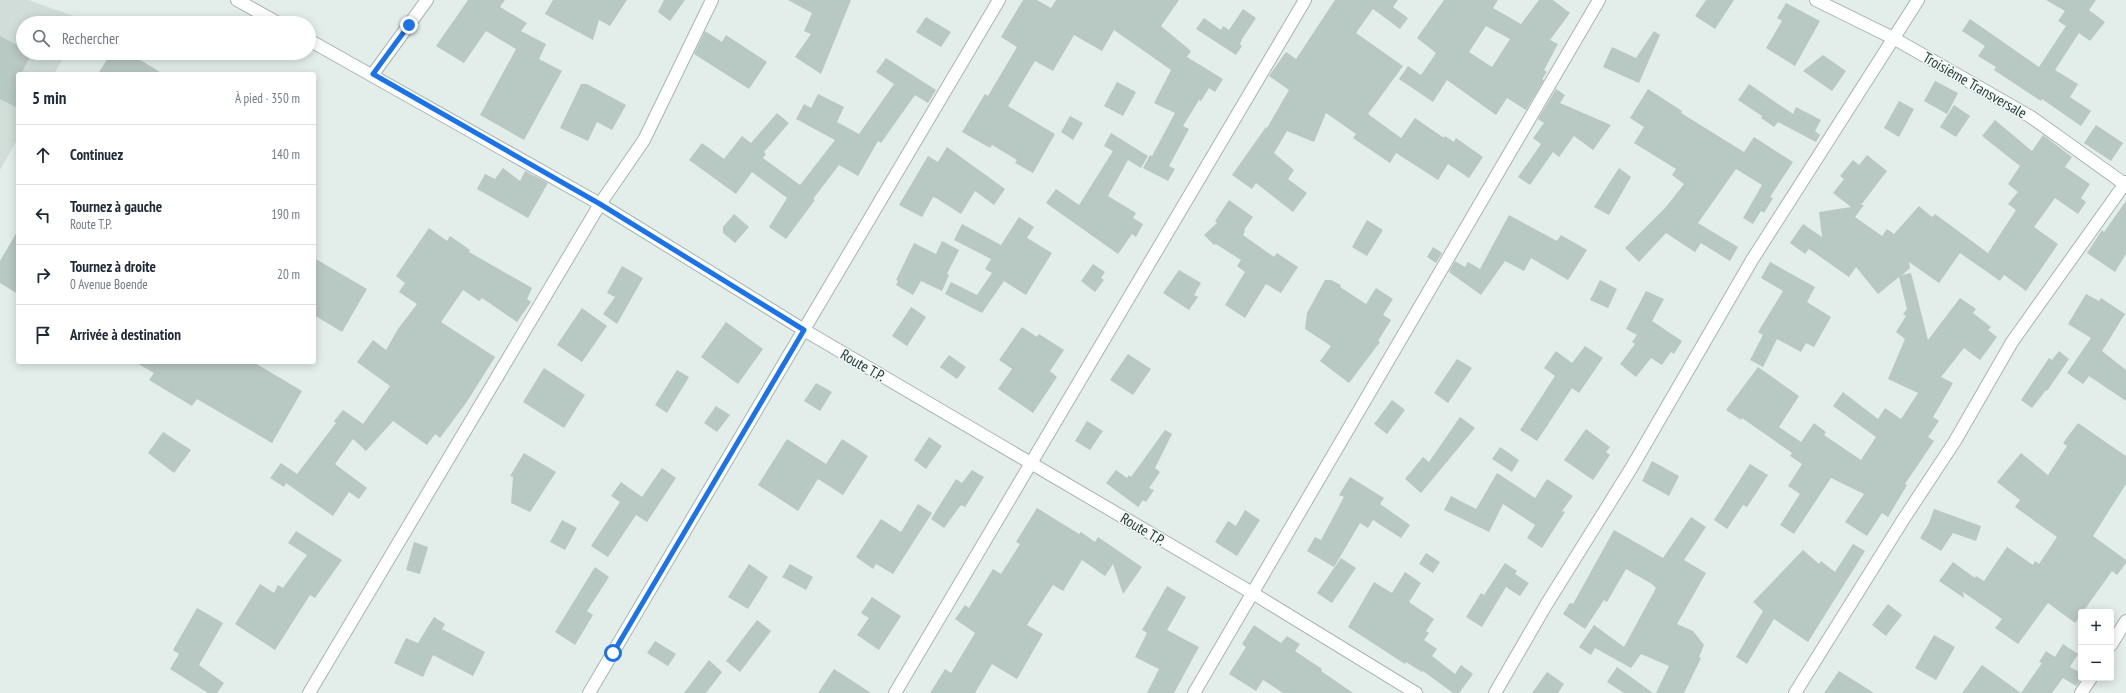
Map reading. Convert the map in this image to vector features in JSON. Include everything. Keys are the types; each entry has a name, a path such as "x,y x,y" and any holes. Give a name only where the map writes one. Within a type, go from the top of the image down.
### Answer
{"street":[{"path":"237,0 266,16"},
{"path":"373,74 427,0"},
{"path":"309,693 600,204 644,140 712,0"},
{"path":"589,693 999,0"},
{"path":"895,693 1305,0"},
{"path":"1194,693 1254,594 1599,0"},
{"name":"Troisième Transversale","path":"1816,0 1895,39 2031,117 2126,184"},
{"path":"1495,693 1546,605 1632,467 1752,260 1895,39 1918,0"},
{"name":"Route T.P.","path":"316,44 373,74 600,204 804,330 1254,594 1416,693"},
{"path":"1795,693 1898,527 1955,441 2012,342 2126,184"},
{"path":"2114,640 2126,621"},
{"path":"2081,693 2089,681"}],"shaded area":[{"path":"0,0 28,0 74,16 16,16 16,60 62,60 55,72 16,72 16,142 0,170"}],"building":[{"path":"468,0 505,0 500,7 527,23 521,31 546,44 539,59 562,71 524,140 480,115 516,49 486,31 464,63 436,46"},
{"path":"553,0 627,0 610,26 599,20 593,40 545,14"},
{"path":"664,0 685,0 670,21 658,12"},
{"path":"788,0 851,0 821,74 795,57 811,34 804,31 812,13"},
{"path":"1023,0 1037,0 1051,8 1056,0 1179,0 1161,26 1191,51 1187,57 1223,79 1215,92 1209,88 1201,101 1199,100 1183,126 1189,129 1169,166 1175,169 1168,181 1143,168 1150,155 1152,156 1175,113 1154,103 1171,70 1114,30 1102,51 1074,35 1053,71 1035,61 1008,106 1055,134 1033,173 1015,163 1017,160 992,145 990,148 962,132 985,94 988,96 1017,47 1001,37"},
{"path":"1335,0 1398,0 1393,7 1408,18 1400,29 1373,9 1356,33 1403,66 1368,114 1401,138 1415,118 1444,138 1445,136 1454,142 1456,138 1483,157 1469,178 1448,164 1438,180 1396,153 1390,163 1353,138 1356,134 1326,113 1314,142 1287,131 1274,153 1294,170 1288,179 1307,193 1293,212 1256,183 1252,189 1232,175 1266,127 1267,128 1289,90 1269,76 1286,52 1296,59"},
{"path":"1444,0 1498,0 1493,8 1521,24 1539,0 1553,0 1570,13 1550,40 1558,44 1544,70 1547,72 1542,79 1544,80 1526,110 1507,98 1496,115 1447,80 1433,102 1399,79 1408,66 1421,75 1436,53 1417,38","holes":["1486,26 1510,39 1492,67 1469,52"]},
{"path":"1706,0 1734,0 1715,29 1695,16"},
{"path":"2046,0 2096,0 2089,10 2105,22 2090,41 2079,33 2055,70 2078,84 2070,97 2091,111 2081,126 2042,99 2041,101 1994,70 1996,67 1978,56 1985,46 1962,31 1970,19 2039,67 2066,26 2058,21 2065,11"},
{"path":"1786,3 1820,21 1795,66 1766,48 1782,21 1777,18"},
{"path":"1243,9 1256,18 1242,39 1240,44 1242,46 1236,55 1196,29 1204,18 1221,30 1223,26 1229,30"},
{"path":"926,17 951,32 941,47 916,32"},
{"path":"705,31 722,42 726,35 767,62 749,89 694,54"},
{"path":"1654,31 1660,35 1639,83 1603,67 1612,47 1636,58"},
{"path":"0,36 16,44 16,60 28,60 22,72 16,72 16,107 0,99"},
{"path":"1823,55 1846,71 1832,91 1803,71"},
{"path":"886,58 936,90 928,103 915,95 881,143 878,141 858,176 839,165 813,199 815,200 786,239 769,227 787,198 752,172 736,194 689,160 702,143 724,159 742,136 751,143 777,113 789,123 764,152 766,154 763,158 800,185 835,140 796,119 804,104 811,108 818,94 844,107 837,122 859,134 894,84 876,72"},
{"path":"107,60 140,60 160,72 99,72"},
{"path":"1935,81 1958,93 1947,114 1924,101"},
{"path":"1117,82 1136,92 1123,116 1104,106"},
{"path":"581,84 587,84 626,105 612,130 597,122 588,141 560,128"},
{"path":"1749,84 1793,114 1796,107 1821,120 1815,131 1820,135 1816,142 1778,122 1774,127 1761,118 1762,116 1738,100"},
{"path":"1556,89 1565,95 1560,103 1611,125 1593,150 1574,136 1559,157 1553,152 1530,185 1518,177 1541,144 1533,138 1544,123 1538,119"},
{"path":"1648,89 1682,111 1681,113 1744,152 1754,137 1793,162 1770,197 1773,198 1764,213 1761,211 1753,224 1743,218 1762,185 1736,169 1698,223 1738,247 1730,261 1701,243 1695,252 1666,233 1639,262 1625,248 1666,207 1684,184 1672,175 1676,169 1634,143 1644,127 1630,118"},
{"path":"1899,101 1914,109 1899,137 1884,128"},
{"path":"1954,105 1970,116 1956,137 1940,127"},
{"path":"1070,116 1083,123 1073,140 1061,132"},
{"path":"1995,120 2032,151 2043,135 2072,157 2065,167 2090,184 2081,198 2086,202 2078,214 2055,198 2034,227 2058,244 2026,291 2004,275 2000,281 1960,253 1939,283 1909,262 1910,268 1902,275 1911,273 1928,340 1960,298 1976,309 1973,313 1991,327 1988,330 1997,337 1980,360 1964,348 1941,377 1953,383 1933,417 1939,421 1928,437 1934,441 1905,484 1907,485 1888,517 1882,513 1867,536 1845,522 1864,494 1831,478 1794,534 1780,525 1800,494 1788,486 1802,464 1790,456 1792,453 1742,418 1741,420 1726,410 1758,367 1799,396 1779,427 1801,442 1814,423 1826,432 1824,435 1861,460 1876,437 1833,406 1843,392 1878,419 1885,408 1901,419 1918,393 1888,379 1905,339 1896,332 1906,316 1903,314 1907,309 1899,277 1878,294 1856,267 1849,277 1809,249 1805,254 1790,243 1803,224 1822,237 1819,212 1851,207 1833,193 1844,179 1840,176 1853,160 1859,165 1867,155 1887,171 1861,205 1864,205 1855,217 1882,236 1887,229 1894,234 1919,206 1932,217 1935,214 1988,253 2016,210 2008,204 2018,192 2008,184 2020,166 1982,136"},
{"path":"2096,125 2123,143 2111,161 2084,143"},
{"path":"1111,133 1148,156 1141,168 1128,160 1108,196 1136,213 1133,218 1143,224 1136,237 1132,234 1118,254 1046,203 1056,189 1079,205 1113,151 1104,146"},
{"path":"947,147 1005,189 994,205 975,191 961,214 933,197 922,217 899,205 928,156 938,162"},
{"path":"503,168 520,181 525,171 548,183 528,218 477,189 485,174 495,179"},
{"path":"1619,168 1631,177 1609,215 1594,207"},
{"path":"1229,200 1253,217 1244,230 1243,235 1274,257 1277,253 1298,267 1281,293 1266,284 1245,318 1225,305 1245,272 1237,266 1241,260 1216,244 1214,245 1204,235 1217,223 1215,221"},
{"path":"2126,201 2126,254 2115,272 2087,253 2102,230 2104,232"},
{"path":"734,214 749,227 735,243 723,233 723,227"},
{"path":"1509,215 1557,241 1561,235 1587,250 1568,280 1531,258 1524,271 1505,261 1481,295 1449,272 1455,261 1465,267 1468,262 1480,269"},
{"path":"1019,217 1034,227 1027,238 1052,253 1026,295 1004,281 982,313 945,294 951,282 977,295 992,273 985,269 991,259 954,240 962,224 1001,245"},
{"path":"1367,220 1383,230 1367,256 1352,247"},
{"path":"429,228 447,241 450,236 470,250 469,252 532,288 527,299 531,302 517,322 482,298 479,301 463,290 441,322 495,357 466,403 440,438 435,434 427,445 393,421 366,451 353,439 335,464 367,488 359,499 349,492 333,516 286,483 284,487 270,478 281,463 297,474 336,423 334,421 343,410 363,424 390,386 357,362 373,340 386,350 398,329 417,304 399,292 405,283 396,276"},
{"path":"16,233 16,293 0,283 0,261"},
{"path":"942,241 959,250 947,274 949,275 942,291 921,281 913,295 896,285 898,281 896,280 914,243 936,254"},
{"path":"1433,247 1442,253 1436,263 1427,257"},
{"path":"316,259 367,289 342,332 316,316"},
{"path":"1770,262 1815,287 1807,302 1831,317 1814,347 1806,343 1801,352 1777,339 1763,367 1750,360 1763,335 1758,332 1783,291 1761,278"},
{"path":"1093,264 1105,272 1101,278 1104,280 1095,292 1081,281"},
{"path":"622,266 643,278 617,324 603,314 615,297 607,293"},
{"path":"1179,270 1201,283 1194,295 1198,297 1189,310 1163,293"},
{"path":"1325,280 1331,280 1341,285 1340,287 1366,304 1376,288 1393,299 1383,315 1391,320 1378,341 1380,342 1349,383 1320,361 1331,346 1305,329 1307,313"},
{"path":"1600,280 1617,289 1608,308 1590,300"},
{"path":"1646,291 1664,299 1652,321 1682,341 1674,354 1671,352 1662,365 1651,358 1636,377 1620,364 1635,344 1632,342 1637,335 1626,329"},
{"path":"2086,294 2099,301 2101,298 2125,314 2102,351 2126,370 2126,401 2089,376 2083,384 2067,373 2091,338 2068,324"},
{"path":"911,307 926,317 907,346 892,336"},
{"path":"582,308 607,326 582,362 557,345"},
{"path":"726,322 763,349 738,384 701,357"},
{"path":"1022,327 1037,337 1039,334 1064,350 1050,371 1057,377 1033,413 998,389 1012,369 999,360"},
{"path":"1585,346 1603,358 1579,393 1572,388 1537,441 1520,430 1555,376 1544,368 1556,351 1572,363"},
{"path":"2059,351 2069,359 2047,391 2046,390 2032,408 2021,400 2049,358 2052,360"},
{"path":"1128,354 1151,369 1133,395 1110,380"},
{"path":"949,355 966,367 957,379 940,367"},
{"path":"1457,359 1472,368 1448,403 1434,393"},
{"path":"138,364 256,364 302,391 272,443 197,399 192,406 149,380 154,373"},
{"path":"544,368 585,395 564,428 523,402"},
{"path":"677,370 689,377 667,413 655,405"},
{"path":"816,383 832,392 820,411 804,401"},
{"path":"1392,400 1405,410 1387,434 1374,424"},
{"path":"716,406 730,415 717,432 704,423"},
{"path":"1460,417 1475,428 1421,493 1405,479 1423,457 1429,462"},
{"path":"1087,421 1103,431 1090,450 1075,441"},
{"path":"2078,423 2126,456 2126,484 2093,536 2126,560 2126,563 2117,575 2112,571 2085,609 2078,609 2078,619 2075,623 2048,603 2018,644 1995,628 2002,619 1963,592 1964,598 1939,581 1953,562 1975,578 1976,576 1984,581 2007,547 2033,565 2035,561 2039,564 2057,537 2015,507 2020,500 1997,482 2021,453 2048,475 2067,446 2063,443"},
{"path":"1586,429 1610,447 1606,452 1610,455 1593,480 1564,460"},
{"path":"1165,430 1172,434 1155,468 1160,472 1149,488 1154,490 1146,502 1143,500 1138,507 1106,483 1116,470 1127,478 1129,475 1131,477"},
{"path":"163,432 191,450 174,473 148,453"},
{"path":"929,437 942,446 926,469 914,460"},
{"path":"787,439 826,464 842,439 868,456 843,495 818,479 798,511 758,485"},
{"path":"1500,447 1519,460 1512,472 1492,459"},
{"path":"524,453 556,472 530,512 511,503 513,477 510,476"},
{"path":"1652,461 1679,476 1669,496 1642,481"},
{"path":"1750,464 1768,475 1747,507 1743,505 1727,529 1714,520"},
{"path":"662,468 676,478 647,522 636,515 608,557 591,546 620,502 611,496 621,482 642,497"},
{"path":"972,470 984,477 965,507 961,505 944,528 931,519 956,479 962,483"},
{"path":"1497,473 1535,498 1547,479 1573,496 1562,511 1565,512 1542,548 1527,538 1535,525 1503,504 1489,532 1444,510 1451,496 1476,509"},
{"path":"1350,477 1384,498 1380,504 1410,525 1401,538 1373,520 1368,528 1360,523 1334,567 1307,551 1315,537 1321,540 1344,497 1339,495"},
{"path":"918,504 932,513 893,574 876,564 873,569 856,557 881,519 901,532"},
{"path":"1037,508 1079,534 1081,532 1095,542 1098,537 1142,567 1123,594 1113,564 1105,576 1082,560 1063,591 1053,585 1027,625 1043,634 1017,679 992,664 975,693 930,693 945,669 951,673 975,633 955,619 965,605 969,608 993,569 1001,574 1020,544 1016,542"},
{"path":"1934,509 1981,526 1976,541 1953,533 1941,551 1920,538 1929,523"},
{"path":"1245,510 1260,520 1237,556 1215,542 1228,521 1236,526"},
{"path":"1691,517 1706,527 1684,560 1706,573 1677,624 1693,631 1704,645 1699,657 1701,658 1684,693 1656,693 1669,666 1641,654 1631,668 1595,648 1591,655 1579,647 1594,625 1624,647 1656,588 1652,584 1626,569 1607,602 1604,600 1585,629 1563,614 1570,603 1573,604 1614,530 1663,558"},
{"path":"562,520 577,528 565,550 550,542"},
{"path":"296,531 342,560 315,598 310,595 275,650 235,624 260,584 274,593 278,585 283,588 307,555 288,543"},
{"path":"414,542 428,547 420,574 406,570"},
{"path":"1853,544 1865,551 1808,642 1774,619 1747,664 1736,657 1763,611 1753,602 1803,550 1819,564 1821,561 1835,572"},
{"path":"1426,553 1440,562 1433,573 1419,564"},
{"path":"1341,558 1356,568 1332,603 1317,593"},
{"path":"1505,563 1517,571 1515,574 1529,583 1520,596 1506,587 1482,627 1466,617 1481,593 1484,595"},
{"path":"749,564 768,577 748,609 728,597"},
{"path":"790,564 813,577 806,590 782,577"},
{"path":"595,567 609,577 587,611 593,615 575,645 555,632"},
{"path":"1405,572 1421,583 1409,602 1434,619 1426,631 1429,633 1424,640 1437,649 1432,656 1455,674 1461,665 1473,674 1459,693 1453,693 1423,671 1422,672 1406,662 1405,664 1348,627 1374,582 1392,593"},
{"path":"1167,586 1186,597 1167,630 1199,647 1174,693 1147,693 1159,669 1135,657 1147,633 1142,630"},
{"path":"872,597 901,616 879,650 857,635 869,618 861,613"},
{"path":"1888,604 1902,615 1886,636 1872,625"},
{"path":"197,608 223,623 199,665 224,683 217,693 208,693 170,669 179,654 173,650"},
{"path":"434,617 445,624 442,629 485,652 473,676 433,655 423,677 394,663 406,638 418,643"},
{"path":"757,620 771,631 740,672 726,661"},
{"path":"1254,625 1281,643 1287,636 1300,644 1295,651 1322,669 1321,671 1353,693 1283,693 1263,680 1256,691 1229,674 1246,647 1242,644"},
{"path":"1934,635 1955,647 1936,680 1915,668"},
{"path":"655,641 676,654 668,666 647,653"},
{"path":"2063,644 2078,654 2070,667 2078,671 2078,681 2080,681 2076,686 2063,678 2052,693 2021,693 2042,663 2039,662 2046,651 2055,657"},
{"path":"709,660 722,672 706,693 684,693"},
{"path":"1982,665 2021,693 1962,693"},
{"path":"1617,667 1653,693 1624,693 1607,682"},
{"path":"834,669 871,693 818,693"},
{"path":"1839,671 1874,693 1824,693"},
{"path":"1547,672 1564,684 1558,693 1532,693"}],"route":[{"path":"409,25 373,74 600,204 804,330 613,653"}]}
